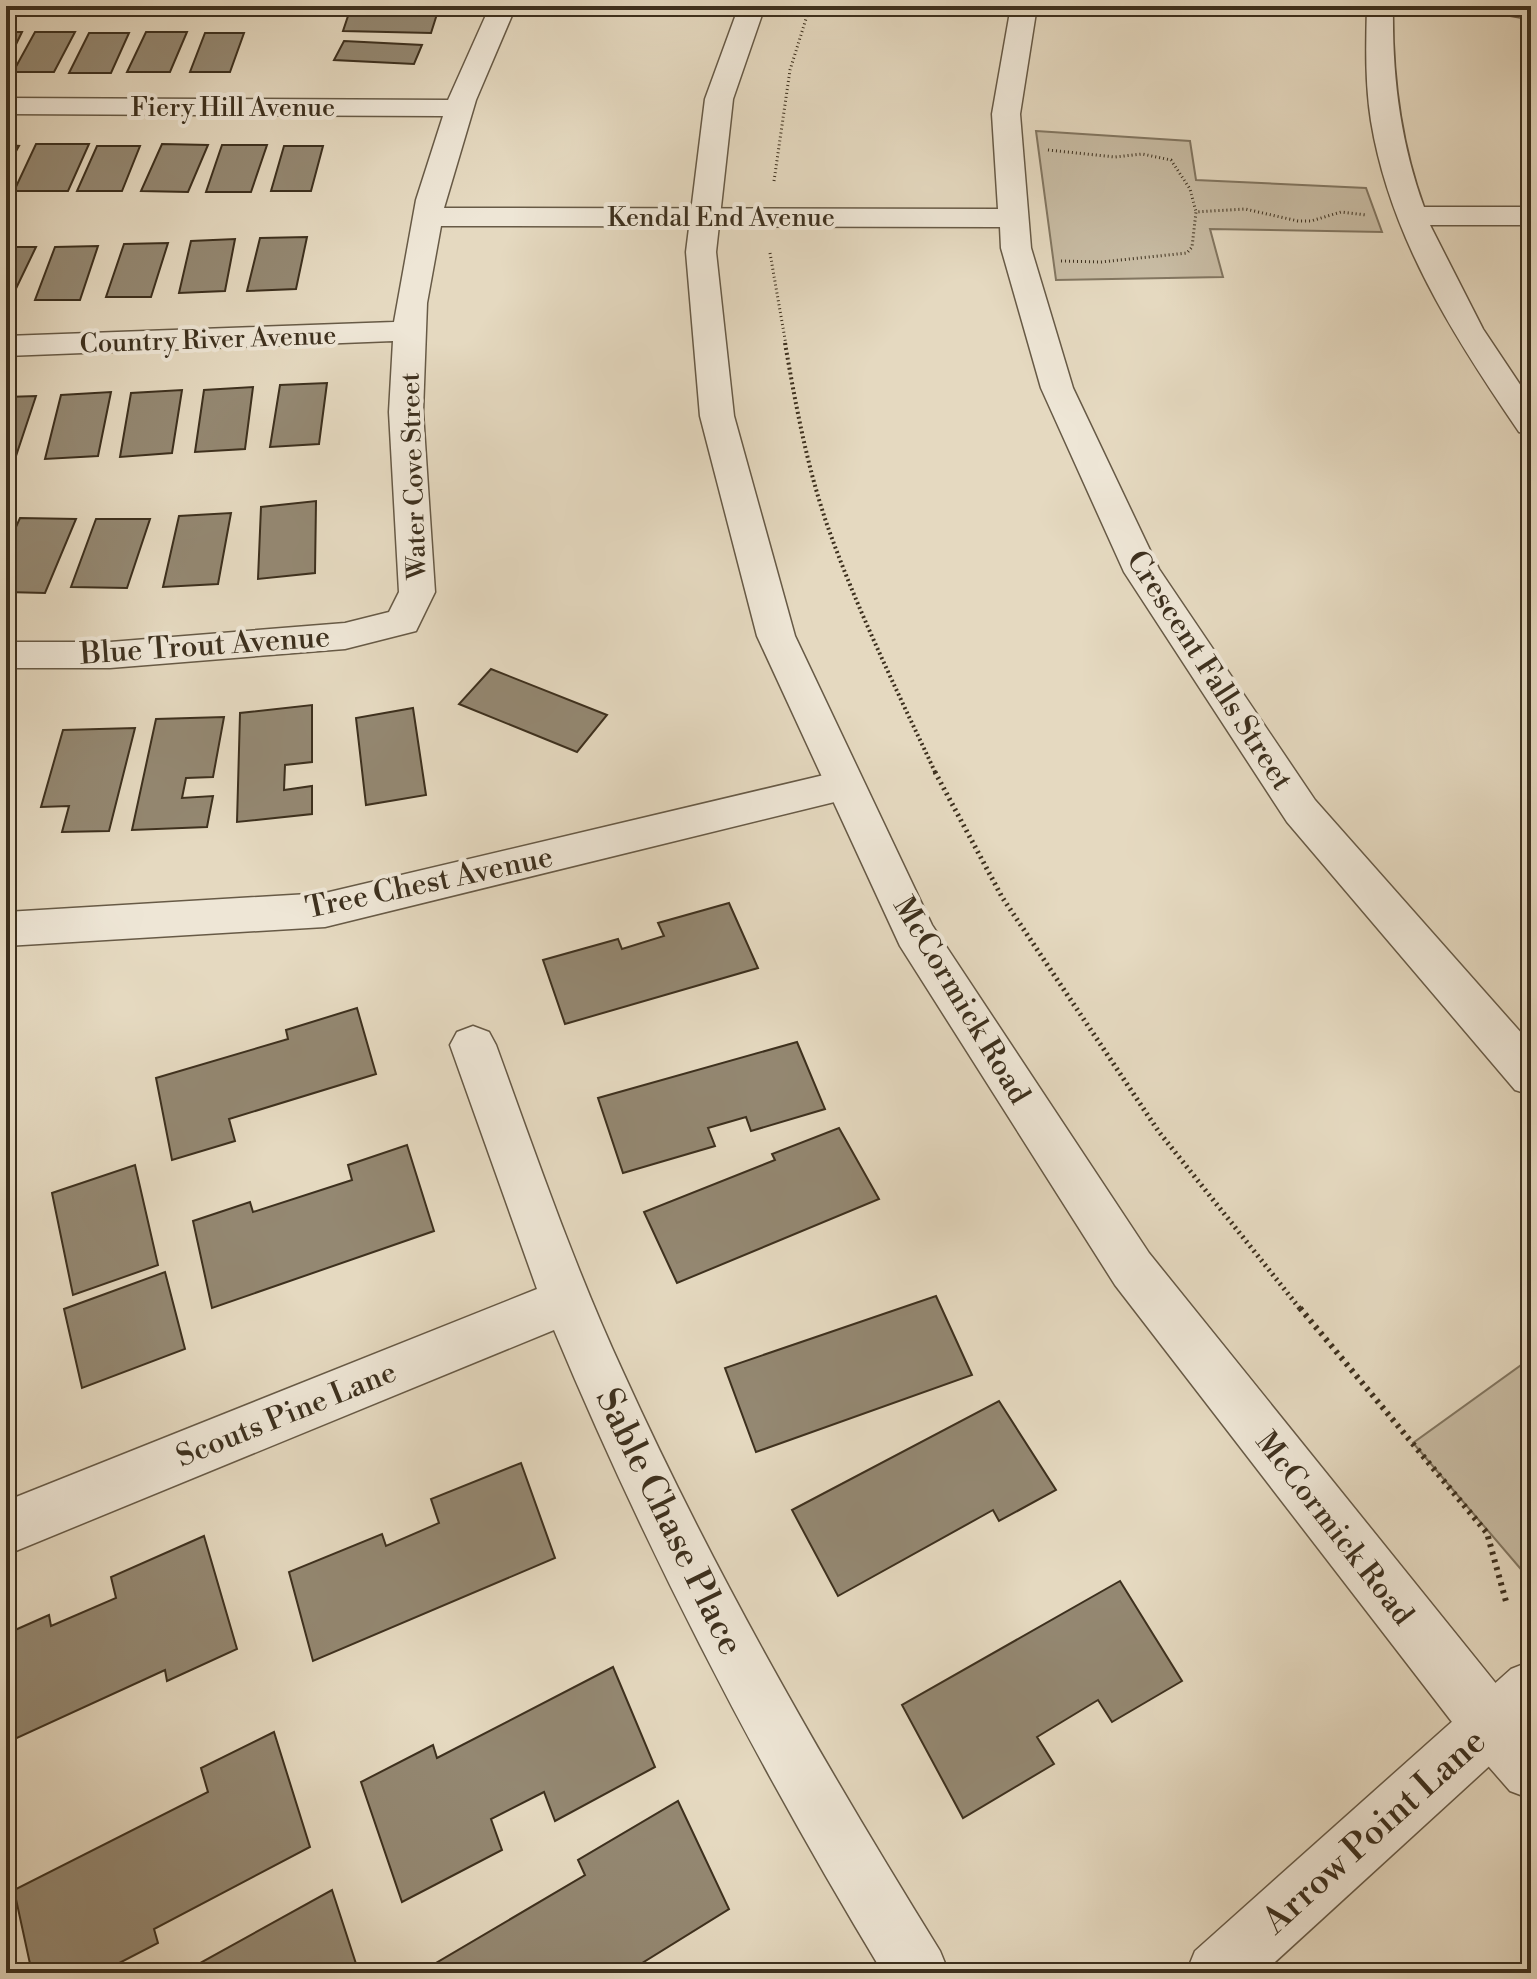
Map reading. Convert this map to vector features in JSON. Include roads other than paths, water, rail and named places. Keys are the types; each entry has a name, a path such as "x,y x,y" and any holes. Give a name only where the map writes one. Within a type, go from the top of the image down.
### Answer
{"street":[{"name":"Water Cove Street","path":"403,622 417,592 406,412 411,303 428,217 460,108 503,6"},
{"name":"McCormick Road","path":"752,6 719,99 701,252 717,416 776,636 915,934 1132,1269 1510,1707 1531,1770"},
{"name":"Crescent Falls Street","path":"1024,6 1006,114 1016,248 1057,388 1142,572 1301,811 1531,1076"},
{"path":"1380,6 1377,43 1385,134 1421,244 1481,354 1531,425"},
{"path":"1493,6 1531,11"},
{"name":"Fiery Hill Avenue","path":"6,106 460,108"},
{"path":"1412,216 1531,216"},
{"name":"Kendal End Avenue","path":"428,217 1014,218"},
{"name":"Country River Avenue","path":"6,346 410,331"},
{"name":"Blue Trout Avenue","path":"6,655 110,655 345,636 403,622"},
{"name":"Tree Chest Avenue","path":"6,929 325,910 845,785"},
{"name":"Sable Chase Place","path":"473,1045 566,1301 671,1535 832,1835 918,1973"},
{"name":"Scouts Pine Lane","path":"6,1528 566,1301"},
{"name":"Arrow Point Lane","path":"1217,1973 1510,1707"}]}
